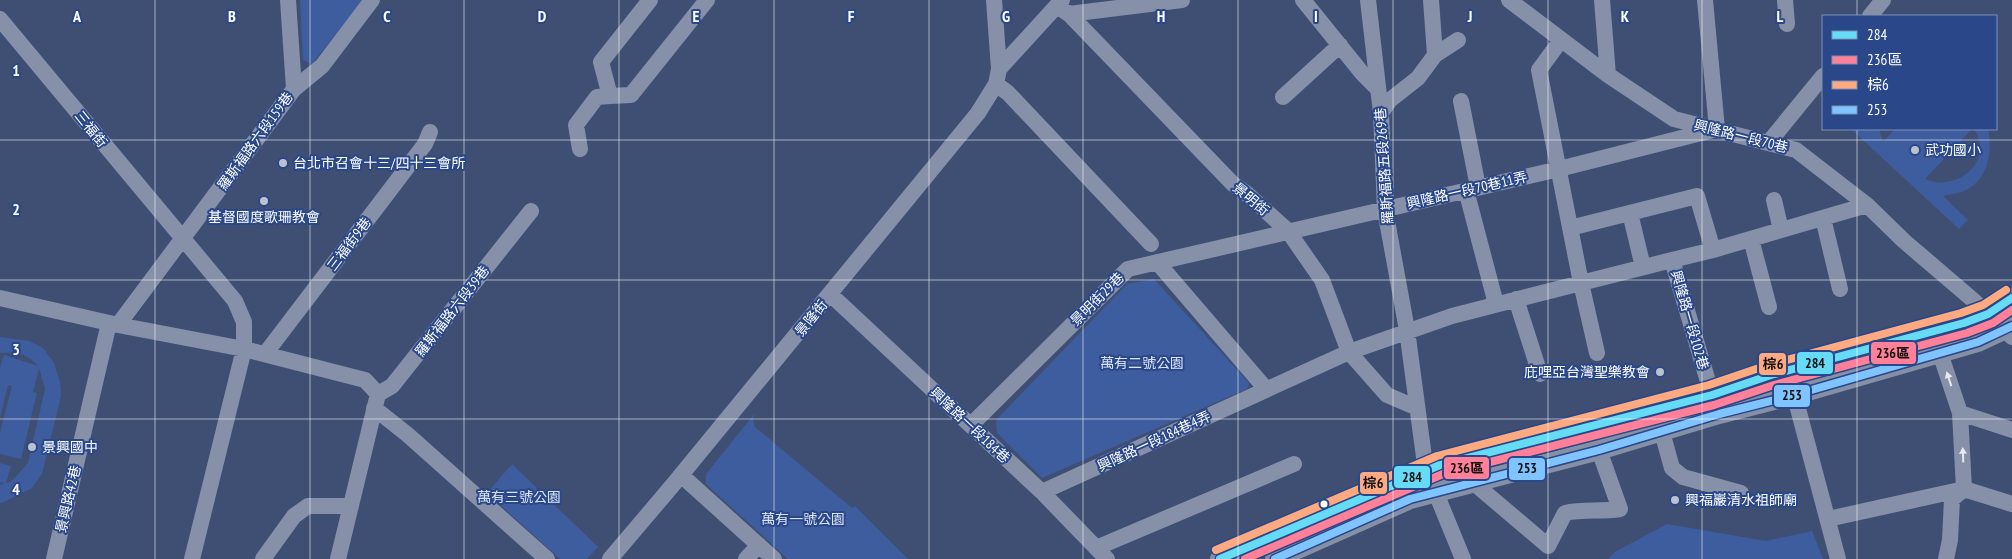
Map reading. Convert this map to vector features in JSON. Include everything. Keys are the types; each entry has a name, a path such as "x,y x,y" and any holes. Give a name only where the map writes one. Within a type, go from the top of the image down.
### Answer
{"main road":[{"path":"1220,559 1440,465 1712,395 1788,371 1964,323 1988,314 2012,298"},
{"path":"1276,559 1410,499 1475,484 1600,450 1719,414 1794,395 1978,342 2009,331"}],"street":[{"name":"羅斯福路六段159巷","path":"182,240 294,89 288,0"},
{"path":"294,89 322,66 372,0"},
{"path":"610,96 601,62 650,0"},
{"path":"580,149 576,124 597,97 632,95 707,0"},
{"path":"994,0 998,77 1008,93 1151,244"},
{"path":"1063,7 1179,0"},
{"path":"1303,0 1378,89"},
{"name":"羅斯福路五段269巷","path":"1368,0 1381,113 1385,210 1407,330"},
{"path":"1431,0 1435,55"},
{"name":"興隆路一段70巷","path":"1509,0 1608,75 1674,119 1796,150 1867,205 1904,241 2009,331"},
{"path":"1602,0 1608,75"},
{"path":"1705,0 1717,129"},
{"path":"1785,0 1787,24"},
{"path":"1871,15 1883,0"},
{"name":"景隆街","path":"610,559 978,112 998,77 1063,7"},
{"name":"景明街","path":"1063,7 1233,184 1246,193 1288,231 1322,280 1349,352 1387,395 1415,407"},
{"name":"三福街","path":"0,20 182,240 236,301 244,322 244,349 192,559"},
{"path":"1381,113 1390,100 1418,78 1435,55 1458,40"},
{"path":"1561,40 1539,70 1581,283 1597,353"},
{"path":"1284,97 1340,45"},
{"path":"1768,142 1822,77"},
{"path":"1461,101 1472,188 1496,304 1581,283"},
{"name":"興隆路一段70巷11弄","path":"1288,231 1385,210 1472,188 1559,170 1717,129"},
{"name":"三福街9巷","path":"265,354 425,144 430,132"},
{"path":"1570,228 1697,196 1713,250"},
{"path":"1774,200 1781,230"},
{"path":"1672,260 1713,250 1867,205"},
{"name":"羅斯福路六段39巷","path":"376,401 392,386 531,210"},
{"path":"1630,213 1644,267"},
{"path":"1823,218 1840,290"},
{"name":"景明街29巷","path":"971,425 1128,269 1288,231"},
{"path":"1751,239 1769,307"},
{"path":"114,324 182,240"},
{"name":"興隆路一段102巷","path":"1581,283 1672,260 1712,395"},
{"path":"1158,262 1266,389"},
{"name":"興隆路一段184巷","path":"830,294 1042,492 1101,553"},
{"path":"0,298 114,324 244,349 365,380 376,401 408,435 547,559"},
{"path":"1516,299 1540,374"},
{"name":"興隆路一段184巷4弄","path":"1042,492 1349,352 1407,330 1496,304"},
{"name":"景興路42巷","path":"54,559 114,324"},
{"path":"1407,330 1415,407 1427,472 1463,559"},
{"path":"1940,353 1960,413 1964,489"},
{"path":"1788,371 1838,559"},
{"path":"338,559 376,401"},
{"path":"1960,413 2012,430"},
{"path":"1662,432 1672,468 1683,477 1741,493"},
{"path":"1475,484 1551,549 1564,513 1584,509 1603,512 1620,509 1600,450"},
{"path":"1101,553 1294,464"},
{"path":"681,475 774,559"},
{"path":"1828,519 1964,489 2012,504"},
{"path":"1946,559 1950,540 1952,499 1964,489"},
{"path":"263,559 294,516 308,506 351,506"},
{"path":"746,559 758,545"}],"green space":[{"path":"300,0 363,0 312,64 303,60"},
{"path":"1852,130 1879,130 1883,142 1894,130 1971,130 1925,179 1949,182 1960,178 1976,163 1980,152 1979,141 1974,130 1988,130 1989,156 1983,174 1971,187 1962,192 1943,196 1968,220 1959,229"},
{"name":"萬有二號公園","path":"1154,279 1249,383 1247,389 1042,478 997,433 996,420 1127,284"},
{"path":"0,337 29,341 43,348 54,363 60,382 61,396 42,474 32,488 2,503 0,503 0,485 4,483 0,482 0,463 11,466 6,483 11,482 28,463 45,389 39,368 33,392 37,393 21,459 0,454 0,432 12,386 8,385 0,418 0,368 4,355 38,366 21,354 11,352 0,353"},
{"name":"萬有一號公園","path":"755,413 753,419 755,427 852,508 855,506 908,559 788,559 706,484 706,474"},
{"name":"萬有三號公園","path":"512,464 598,547 587,559 560,559 487,493"},
{"path":"1667,524 1766,541 1812,531 1823,559 1608,559 1615,552"}],"transit line":[{"name":"棕6","path":"1216,550 1437,456 1709,385 1768,365 1961,313 1983,305 2006,290"},
{"name":"284","path":"1220,559 1440,465 1712,395 1771,375 1964,323 1988,314 2012,298"},
{"name":"236區","path":"1245,559 1443,474 1714,405 1774,385 1967,333 1993,323 2012,310"},
{"name":"253","path":"1275,559 1410,499 1599,450 1719,414 1794,395 1978,342 2012,326"}],"place":[{"name":"武功國小","path":"1915,150"},
{"name":"台北市召會十三/四十三會所","path":"283,163"},
{"name":"基督國度歌珊教會","path":"264,201"},
{"name":"庇哩亞台灣聖樂教會","path":"1660,372"},
{"name":"景興國中","path":"32,447"},
{"name":"興福巖清水祖師廟","path":"1675,500"}]}
